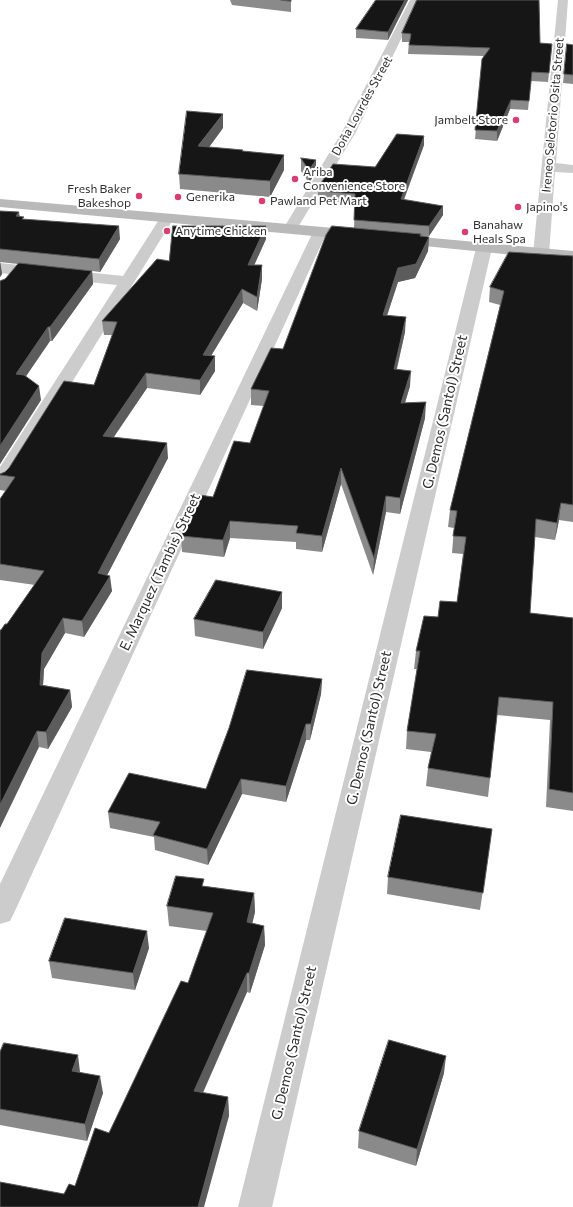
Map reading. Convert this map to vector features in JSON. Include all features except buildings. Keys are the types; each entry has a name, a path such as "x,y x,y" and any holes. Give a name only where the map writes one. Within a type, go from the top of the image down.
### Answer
{"main road":[{"path":"0,203 573,256"}],"street":[{"name":"Doña Lourdes Street","path":"290,229 349,132 394,45 415,0"},
{"name":"Ireneo Selotorio Osita Street","path":"541,254 563,0"},
{"path":"549,167 573,169"},
{"path":"0,482 167,218"},
{"name":"E. Marquez (Tambis) Street","path":"0,913 320,232"},
{"name":"G. Demos (Santol) Street","path":"255,1207 484,248"},
{"path":"0,268 128,281"},
{"path":"4,284 16,270"}],"place":[{"name":"Jambelt Store","path":"516,120"},
{"name":"Ariba Convenience Store","path":"295,179"},
{"name":"Fresh Baker Bakeshop","path":"139,196"},
{"name":"Generika","path":"178,197"},
{"name":"Pawland Pet Mart","path":"262,201"},
{"name":"Japino's","path":"518,207"},
{"name":"Anytime Chicken","path":"167,231"},
{"name":"Banahaw Heals Spa","path":"465,232"}]}
